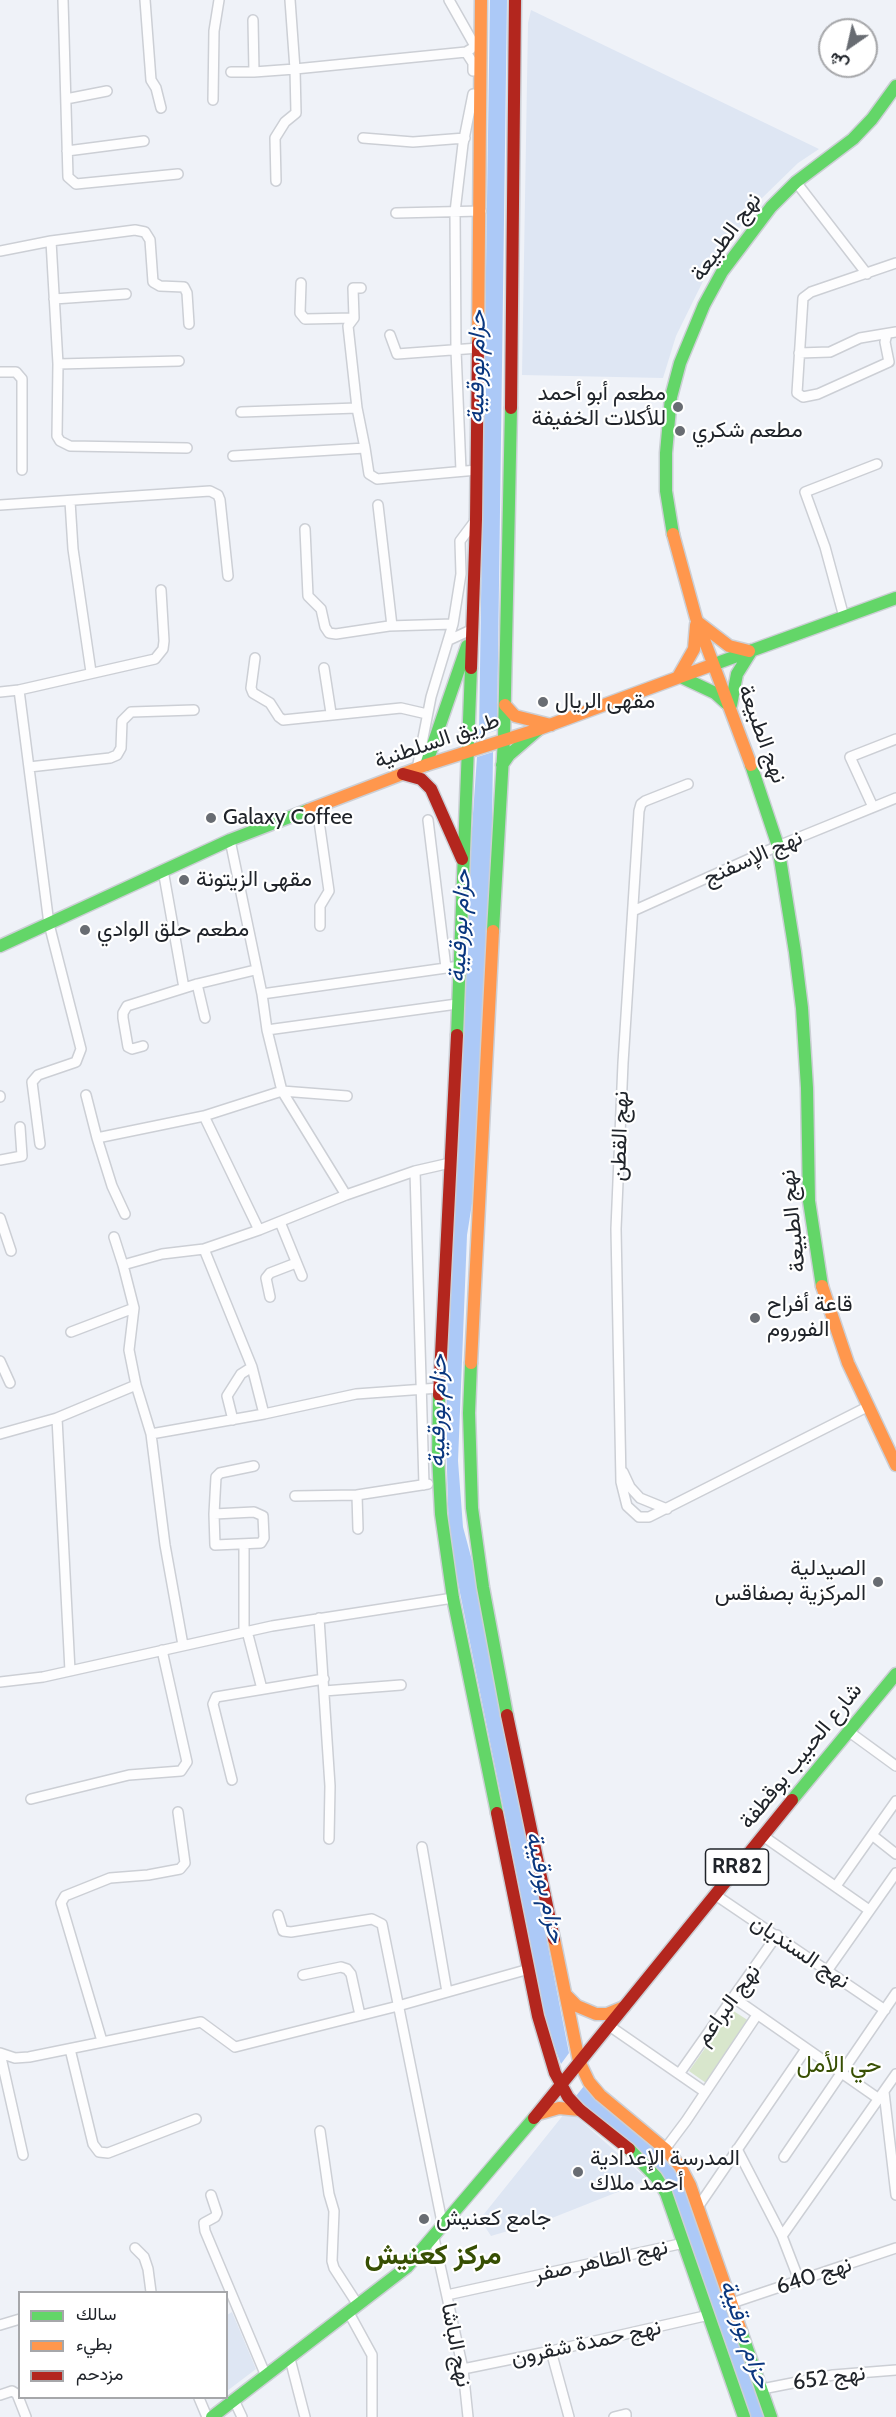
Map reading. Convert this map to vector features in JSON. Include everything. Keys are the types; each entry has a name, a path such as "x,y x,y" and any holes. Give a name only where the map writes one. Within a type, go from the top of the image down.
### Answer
{"main road":[{"path":"482,0 474,48 481,211 473,632 460,966 439,1388 438,1455 443,1532 453,1598 541,2027 561,2085 580,2110 631,2151 656,2177 666,2193 744,2417"},
{"path":"515,0 509,572 504,739 483,1105 470,1397 470,1481 483,1587 579,2061 589,2082 600,2095 665,2149 680,2166 698,2207 771,2417"},
{"name":"نهج الطبيعة","path":"896,86 872,119 853,139 796,182 771,207 722,272 697,321 675,380 666,453 666,491 678,556 697,620 763,796 778,846 802,1008 807,1088 809,1201 817,1264 837,1337 896,1465"},
{"name":"طريق السلطنية","path":"0,946 230,840 468,750 545,727 896,598"},
{"path":"697,620 729,646 751,650 737,674 730,707"},
{"path":"697,620 694,649 679,677 715,693 730,707"},
{"path":"422,767 473,632"},
{"path":"505,705 512,714 521,719 545,727"},
{"path":"502,765 509,755 545,727"},
{"path":"403,774 421,779 431,789 464,864"},
{"name":"شارع الحبيب بوقطفة","path":"579,2061 848,1731 891,1688 896,1674"},
{"path":"567,1996 578,2007 596,2014 607,2014 624,2007"},
{"name":"RR82","path":"212,2417 290,2359 407,2266 434,2238 538,2114 579,2061"},
{"path":"538,2114 559,2108 580,2110"}],"street":[{"path":"63,0 68,177 76,184 178,174"},
{"path":"145,0 151,80 156,88 161,108"},
{"path":"213,100 214,31 219,0"},
{"path":"276,181 275,138 285,122 296,113 296,69 290,0"},
{"path":"449,0 474,48 473,96 455,212 456,350 461,471"},
{"path":"253,20 254,72"},
{"path":"231,72 296,69 474,48"},
{"path":"66,99 107,92"},
{"path":"363,138 412,142 465,138"},
{"path":"67,151 144,141"},
{"path":"796,182 867,274"},
{"path":"396,213 481,211"},
{"path":"0,251 51,241 135,230 145,232 150,240 153,282 160,286 184,287 187,293 189,324"},
{"path":"51,241 58,364 57,436 64,444 187,448"},
{"path":"892,333 885,342 889,362 818,394 804,397 797,393 803,298 811,292 895,267"},
{"path":"301,283 300,313 305,318 354,318"},
{"path":"361,288 353,288 354,318 348,326 357,408 369,474 377,479 477,471"},
{"path":"54,299 126,294"},
{"path":"800,353 830,352 860,338 892,333"},
{"path":"390,334 397,354 479,348"},
{"path":"58,364 179,361"},
{"path":"0,372 16,372 22,379 22,470"},
{"path":"241,412 357,408"},
{"path":"233,456 365,448"},
{"path":"844,617 825,547 805,492 878,464"},
{"path":"0,505 215,492 220,500 228,576"},
{"path":"70,501 73,549 91,672"},
{"path":"378,505 392,626"},
{"path":"422,767 427,714 453,624 461,574 460,541 476,519"},
{"path":"305,529 308,596 321,609 326,630 333,634 392,626 453,624"},
{"path":"0,693 91,672 148,662 160,654 164,641 161,590"},
{"path":"449,640 473,632"},
{"path":"255,658 251,688 253,693 270,703 283,720 331,713 401,708 427,714"},
{"path":"324,668 331,713"},
{"path":"19,690 50,924 81,1049 76,1062 38,1075 32,1082 40,1144"},
{"path":"29,767 110,758 117,755 121,748 122,722 131,712 194,710"},
{"path":"873,807 850,757 896,739"},
{"name":"نهج القطن","path":"688,784 641,804 623,1063 616,1229 622,1469 623,1494 627,1506 639,1517 648,1517 668,1509 869,1406"},
{"name":"نهج الإسفنج","path":"633,910 778,846 896,798"},
{"path":"317,807 328,891 320,906 320,926"},
{"path":"428,820 446,968"},
{"path":"230,840 267,1030 282,1091 346,1195"},
{"path":"163,870 184,988"},
{"path":"261,994 460,966"},
{"path":"142,1046 132,1049 128,1047 123,1018 127,1006 196,984 255,970"},
{"path":"196,984 205,1018"},
{"path":"267,1030 457,1004"},
{"path":"97,1138 204,1116 282,1091 347,1096"},
{"path":"86,1095 112,1186 124,1214"},
{"path":"204,1116 259,1230"},
{"path":"0,1160 22,1156 20,1127"},
{"path":"123,1265 162,1254 204,1249 346,1195 415,1171 450,1162"},
{"path":"415,1171 424,1485"},
{"path":"0,1218 11,1251"},
{"path":"280,1222 302,1276"},
{"path":"114,1237 134,1308 129,1350 136,1385 151,1434 165,1545 183,1645"},
{"path":"204,1249 252,1367 264,1414"},
{"path":"270,1297 266,1278 270,1273 297,1263"},
{"path":"71,1332 134,1308"},
{"path":"0,1361 10,1383"},
{"path":"233,1420 227,1396 241,1374 252,1367"},
{"path":"0,1434 57,1418 136,1385"},
{"path":"151,1434 264,1414 356,1394 439,1388"},
{"path":"57,1418 70,1671"},
{"path":"214,1514 254,1512 263,1516 264,1538 261,1543 215,1545 214,1514 216,1477 220,1473 254,1466"},
{"name":"نهج القطن","path":"622,1469 630,1487 640,1498 668,1509"},
{"path":"295,1496 357,1495 440,1483"},
{"path":"357,1495 358,1529"},
{"path":"244,1545 246,1632 262,1689"},
{"path":"0,1682 28,1680 183,1645 319,1618 453,1598"},
{"path":"319,1618 330,1786 328,1839"},
{"path":"32,1799 129,1775 181,1771 188,1762 162,1650"},
{"path":"232,1780 213,1704 216,1697 324,1679"},
{"path":"324,1691 401,1685"},
{"path":"848,1731 896,1766"},
{"path":"836,1886 896,1801"},
{"path":"102,2041 61,1903 65,1896 110,1878 148,1875 180,1869 185,1863 178,1812"},
{"path":"872,1835 896,1854"},
{"path":"763,1836 869,1910"},
{"path":"422,1847 447,1992"},
{"path":"827,1971 896,1873"},
{"name":"نهج السنديان","path":"714,1894 885,2010"},
{"path":"278,1915 282,1931 291,1932 372,1919 382,1924 443,2227"},
{"name":"نهج البراعم","path":"679,2074 777,1935"},
{"path":"303,1975 341,1967 347,1969 351,1974 360,2015"},
{"path":"0,2053 8,2057 22,2058 201,2022 235,2047 398,2006 529,1969"},
{"path":"783,2157 896,1993"},
{"path":"734,1998 806,2049 882,2095"},
{"path":"665,2149 757,2014"},
{"path":"608,2025 705,2092"},
{"path":"70,2049 93,2144 99,2152 108,2153 196,2118"},
{"path":"698,2207 806,2049"},
{"path":"0,2053 22,2155"},
{"path":"782,2236 896,2074"},
{"path":"882,2095 896,2195"},
{"path":"320,2131 329,2194 334,2211 332,2261 372,2355 372,2417"},
{"path":"737,2149 782,2236 800,2280"},
{"path":"211,2195 217,2213 215,2217 204,2223 205,2231 266,2376"},
{"name":"نهج الباشا","path":"434,2238 463,2369 468,2417"},
{"name":"نهج الطاهر صفر","path":"447,2295 684,2243"},
{"path":"135,2248 144,2257 151,2291"},
{"name":"نهج 640","path":"732,2303 896,2248"},
{"name":"نهج حمدة شقرون","path":"463,2369 709,2315"},
{"path":"0,2325 18,2320"},
{"path":"551,2351 569,2417"},
{"path":"290,2359 305,2417"},
{"name":"نهج 652","path":"762,2389 833,2375 896,2370"},
{"path":"0,2395 12,2391 18,2397"},
{"path":"19,2399 26,2417"},
{"path":"200,2399 207,2417"},
{"path":"234,2400 242,2417"},
{"path":"614,2417 626,2414 626,2417"}],"shaded area":[{"path":"531,10 819,149 798,163 759,201 708,271 676,336 663,378 522,375 528,23"},
{"name":"المدرسة الإعدادية أحمد ملاك","path":"571,2112 648,2180 552,2218 491,2236 480,2219 564,2114"},
{"path":"232,2312 256,2369 228,2390 228,2314"}],"green space":[{"path":"732,2010 749,2021 706,2083 689,2071"}],"water":[{"path":"490,0 507,0 497,730 479,736"},
{"path":"493,752 492,829 476,1179 467,1235 458,1461 463,1527 474,1568 569,2053 561,2064 548,2031 449,1538 446,1437 451,1241 472,828 477,757"},
{"path":"584,2086 633,2128 679,2175 765,2417 750,2417 677,2206 576,2096"}],"traffic: fast":[{"path":"673,534 666,491 666,453 671,397 680,363 704,305 722,272 771,207 796,182 853,139 872,119 896,86"},
{"path":"493,931 504,739 511,408"},
{"path":"712,665 896,598"},
{"path":"426,765 467,646"},
{"path":"731,705 737,674 752,650"},
{"path":"457,1035 471,668"},
{"path":"681,677 715,693 726,703"},
{"path":"502,765 509,755 539,729"},
{"path":"751,765 778,846 795,952 802,1008 807,1088 809,1201 822,1286"},
{"path":"0,946 230,840 308,810"},
{"path":"471,1363 469,1413 472,1508 483,1587 507,1715"},
{"path":"439,1395 438,1455 441,1514 453,1598 497,1813"},
{"path":"792,1800 896,1674"},
{"path":"212,2417 407,2267 534,2118"},
{"path":"629,2149 656,2177 666,2193 744,2417"},
{"path":"741,2331 771,2417"}],"traffic: slow":[{"path":"478,343 481,0"},
{"path":"673,534 696,618 751,765"},
{"path":"699,623 729,646 749,651"},
{"path":"678,677 694,649 696,625"},
{"path":"308,810 426,765 539,729 712,665"},
{"path":"505,705 515,716 551,725"},
{"path":"471,1363 493,931"},
{"path":"822,1286 848,1363 896,1465"},
{"path":"554,1939 579,2061 589,2082 600,2095 665,2149 680,2166 690,2185 741,2331"},
{"path":"567,1996 577,2006 596,2014 607,2014 624,2007"},
{"path":"538,2114 559,2108 580,2110"}],"traffic: jam":[{"path":"511,408 515,0"},
{"path":"471,668 478,343"},
{"path":"403,774 421,779 431,789 462,859"},
{"path":"439,1395 457,1035"},
{"path":"507,1715 554,1939"},
{"path":"534,2118 792,1800"},
{"path":"497,1813 538,2016 555,2073 568,2097 580,2110 629,2149"}],"place":[{"name":"مطعم أبو أحمد للأكلات الخفيفة","path":"678,407"},
{"name":"مطعم شكري","path":"680,431"},
{"name":"مقهى الريال","path":"543,702"},
{"name":"Galaxy Coffee","path":"211,818"},
{"name":"مقهى الزيتونة","path":"184,880"},
{"name":"مطعم حلق الوادي","path":"85,930"},
{"name":"قاعة أفراح الفوروم","path":"755,1318"},
{"name":"الصيدلية المركزية بصفاقس","path":"878,1582"},
{"name":"المدرسة الإعدادية أحمد ملاك","path":"578,2172"},
{"name":"جامع كعنيش","path":"424,2219"}],"district":[{"name":"حي الأمل","path":"839,2065"},
{"name":"مركز كعنيش","path":"433,2256"}],"water label":[{"name":"حزام بورقيبة","path":"477,367"},
{"name":"حزام بورقيبة","path":"460,926"},
{"name":"حزام بورقيبة","path":"438,1411"},
{"name":"حزام بورقيبة","path":"545,1887"},
{"name":"حزام بورقيبة","path":"745,2334"}]}
